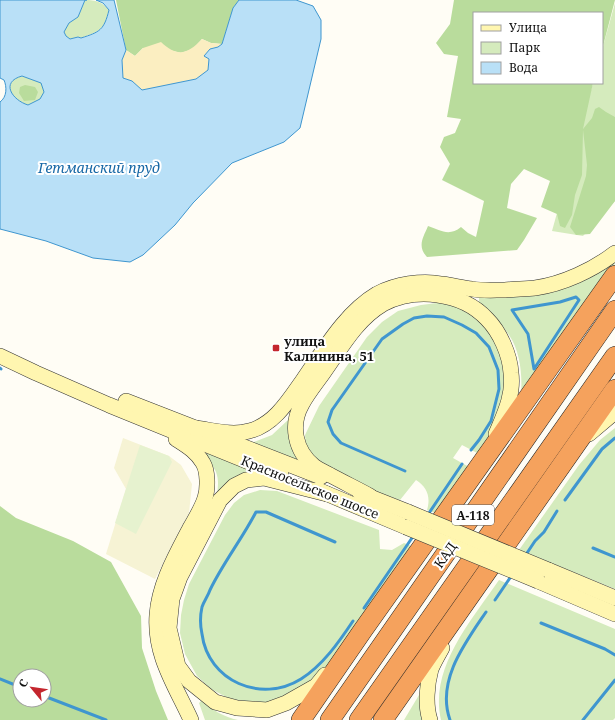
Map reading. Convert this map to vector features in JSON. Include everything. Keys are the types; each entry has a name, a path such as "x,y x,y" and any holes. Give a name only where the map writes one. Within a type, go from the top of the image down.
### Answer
{"highway":[{"path":"301,720 363,630 615,275"},
{"name":"КАД","path":"330,720 615,310"},
{"name":"КАД","path":"359,720 615,356"},
{"path":"383,720 615,389"}],"main road":[{"path":"195,428 228,433 248,431 263,425 276,416 292,396 339,329 364,303 378,294 398,286 418,283 440,283 473,290 536,288 560,282 582,273 615,253"},
{"path":"370,496 314,466 304,455 296,442 295,425 301,405 350,336 370,313 384,304 406,295 432,294 457,300 476,310 488,320 501,340 508,357 512,374 510,396 491,449"},
{"name":"Красносельское шоссе","path":"3,357 39,368 370,496 543,576 557,589 615,614"},
{"name":"Красносельское шоссе","path":"3,357 110,405 383,517 543,576 577,582 615,598"},
{"path":"110,405 140,423 176,439 193,450 204,464 208,482 206,498 176,554 163,586 157,614 157,638 162,660 191,720"},
{"path":"574,449 615,412"},
{"path":"327,494 264,478 246,480 234,486 220,500 180,577 172,599 169,628 178,666 188,681 215,702 237,708 267,710 286,703 316,686 363,630"},
{"path":"577,582 615,593"},
{"path":"557,589 603,618 615,623"},
{"path":"430,720 427,711 428,686 432,668 472,592"}],"shaded area":[{"path":"123,438 169,456 181,465 192,484 189,513 155,579 106,554 126,489 114,468"}],"green space":[{"path":"85,0 98,2 109,10 105,22 100,29 93,33 81,38 78,37 70,39 64,32 69,23 78,17"},
{"path":"116,0 239,0 233,8 222,44 211,43 202,39 193,49 181,53 169,50 143,48 135,56 126,50"},
{"path":"454,0 615,0 603,46 603,12 473,12 473,84 593,84 583,129 592,118 595,109 599,107 615,117 615,201 590,234 576,235 570,227 586,176 587,165 583,130 582,175 575,195 572,215 565,228 560,226 557,214 541,207 550,181 524,169 511,184 507,208 537,218 517,250 427,257 424,253 422,249 422,242 428,226 444,232 452,232 461,227 476,237 484,201 442,180 450,164 440,147 444,137 455,133 461,119 447,117 458,56 444,54 436,43 450,24"},
{"path":"615,3 615,201 583,236 552,231 593,84 603,84 603,46"},
{"path":"22,76 42,83 44,92 41,99 28,105 22,103 13,95 10,86 11,82"},
{"path":"25,85 35,87 38,92 35,100 24,101 19,93 20,87"},
{"path":"614,262 615,269 520,404 521,378 517,351 506,331 495,318 479,304 479,297"},
{"path":"445,302 466,310 486,327 502,352 506,394 488,442 479,454 462,445 453,458 469,467 438,514 427,510 429,501 427,493 423,486 416,480 400,500 378,493 326,467 306,449 305,435 319,406 367,337 382,322 398,311 421,305"},
{"path":"289,419 291,419 303,467 249,444 272,435"},
{"path":"615,428 615,589 519,550 579,465 600,440"},
{"path":"140,445 169,456 172,462 136,534 115,523"},
{"path":"206,449 260,473 217,495 217,475 208,459"},
{"path":"260,490 277,491 379,530 380,549 392,550 404,543 416,548 363,624 314,681 274,703 232,700 211,689 197,676 185,654 180,633 181,615 189,584 225,515 234,503 244,495"},
{"path":"0,506 16,518 73,541 111,562 141,616 142,648 156,691 168,720 0,720"},
{"path":"499,580 615,629 615,718 613,720 441,720 439,701 441,682 447,664 465,629"},
{"path":"422,690 426,720 404,720"},
{"path":"202,700 218,713 238,720 205,720 199,703"}],"sand":[{"path":"202,39 211,43 222,44 218,47 210,49 205,56 209,58 208,70 196,79 142,90 132,81 123,79 122,60 126,50 135,56 143,48 161,42 172,50 182,52 192,48"}],"water":[{"name":"Гетманский пруд","path":"0,0 85,0 78,17 69,23 64,32 70,39 78,37 81,38 97,32 103,26 109,10 103,3 96,0 114,0 126,50 122,60 123,78 132,81 142,90 196,79 208,70 209,59 204,56 210,49 218,47 222,44 233,8 239,0 296,0 313,6 321,20 321,39 300,128 284,142 232,163 193,203 175,225 143,255 130,262 93,258 46,241 0,229 0,102 5,95 6,86 4,80 0,78","holes":["22,76 41,83 44,92 40,99 28,105 22,103 13,95 10,86 11,82"]}],"waterway":[{"path":"576,297 579,300 534,369 528,334 512,310 560,302 576,297"},
{"path":"405,471 341,443 333,434 328,422 332,410 382,339 414,318 427,316 444,317 476,333 489,347 498,370 499,389 491,421 471,450"},
{"path":"565,500 602,449 615,438"},
{"path":"427,516 462,464"},
{"path":"525,556 535,541 544,532 557,511"},
{"path":"335,542 266,512 256,512 215,580 203,605 201,610 202,634 206,650 214,664 225,675 239,684 254,688 270,689 286,686 301,679 309,673 330,653 353,621"},
{"path":"364,608 414,535"},
{"path":"593,548 615,557"},
{"path":"495,600 512,575"},
{"path":"450,720 447,705 447,691 450,677 462,650 486,612"},
{"path":"541,623 605,649 615,655"},
{"path":"0,679 12,684"},
{"path":"583,720 615,680"},
{"path":"52,699 106,720"}],"place":[{"name":"улица Калинина, 51","path":"276,348"}]}
